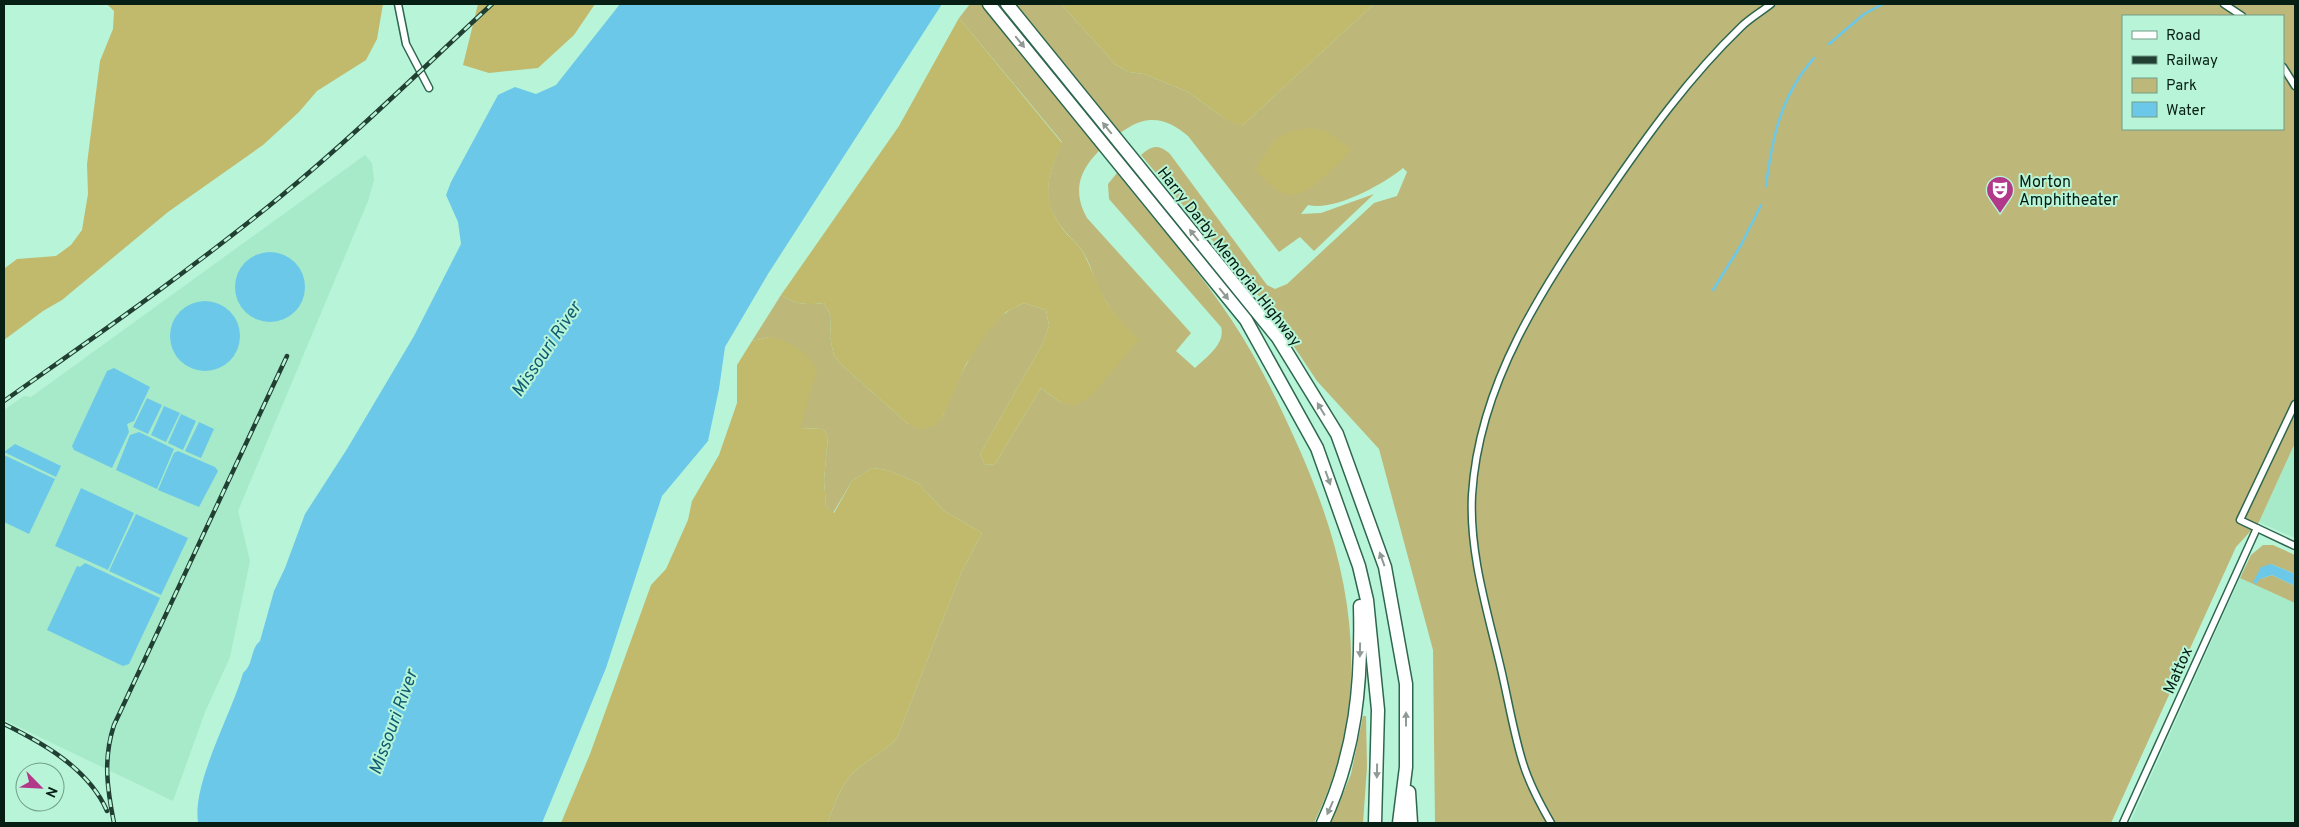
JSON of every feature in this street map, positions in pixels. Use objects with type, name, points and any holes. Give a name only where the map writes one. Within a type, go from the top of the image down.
[{"type":"highway","name":"Harry Darby Memorial Highway","points":[[989,4],[1246,320],[1317,448],[1359,566],[1367,600],[1378,710],[1374,823]]},
{"type":"highway","name":"Harry Darby Memorial Highway","points":[[1007,4],[1278,338],[1337,434],[1386,567],[1406,684],[1406,768],[1399,823]]},
{"type":"highway","points":[[1323,823],[1336,796],[1350,750],[1357,703],[1361,650],[1359,566]]},
{"type":"highway","points":[[1406,768],[1411,823]]},
{"type":"street","points":[[398,4],[406,44],[420,73],[430,88]]},
{"type":"street","points":[[1551,823],[1522,762],[1479,573],[1473,538],[1472,495],[1484,426],[1496,384],[1511,348],[1538,299],[1572,245],[1648,135],[1705,64],[1743,25],[1770,4]]},
{"type":"street","points":[[2224,4],[2240,15]]},
{"type":"street","points":[[2284,69],[2295,86]]},
{"type":"street","points":[[2295,404],[2240,520],[2295,546]]},
{"type":"street","name":"Mattox","points":[[2123,823],[2257,528]]},
{"type":"shaded area","points":[[107,4],[383,4],[377,39],[366,60],[317,91],[299,112],[263,145],[168,212],[62,300],[43,311],[4,340],[5,268],[17,259],[56,256],[71,245],[82,230],[88,194],[87,164],[100,61],[113,29],[114,11]]},
{"type":"shaded area","points":[[478,4],[595,4],[574,35],[538,68],[489,73],[463,65]]},
{"type":"shaded area","points":[[1061,4],[1374,4],[1243,125],[1233,123],[1221,116],[1188,92],[1144,74],[1129,72],[1116,65]]},
{"type":"shaded area","points":[[959,18],[1062,143],[1053,165],[1048,186],[1055,217],[1084,254],[1100,291],[1111,308],[1139,340],[1091,396],[1076,405],[1061,403],[1041,388],[995,464],[985,465],[980,454],[1043,343],[1049,326],[1046,310],[1024,303],[1006,312],[987,333],[966,364],[943,416],[934,426],[920,429],[908,424],[834,356],[830,337],[831,316],[824,303],[802,304],[781,295],[899,126]]},
{"type":"shaded area","points":[[1311,128],[1327,131],[1352,150],[1330,172],[1310,188],[1301,193],[1291,195],[1283,193],[1255,171],[1276,140],[1289,132]]},
{"type":"shaded area","points":[[365,155],[372,163],[374,180],[368,201],[238,511],[250,561],[230,657],[205,712],[173,801],[4,720],[4,410],[24,396],[31,397]]},
{"type":"shaded area","points":[[769,337],[791,344],[803,352],[817,370],[800,428],[823,429],[828,437],[824,480],[826,506],[834,513],[852,481],[872,468],[887,470],[918,483],[943,510],[982,533],[961,573],[897,738],[888,747],[857,769],[847,780],[839,794],[828,823],[561,823],[590,754],[651,585],[666,569],[688,520],[692,501],[719,455],[737,403],[737,365],[752,341]]},
{"type":"shaded area","points":[[2295,443],[2295,538],[2259,522]]},
{"type":"shaded area","points":[[2240,578],[2295,603],[2295,823],[2130,823]]},
{"type":"green space","points":[[970,4],[1061,4],[1116,65],[1129,72],[1144,74],[1188,92],[1221,116],[1243,125],[1374,4],[2295,4],[2295,443],[2259,522],[2236,547],[2111,823],[1435,823],[1433,650],[1379,449],[1317,381],[1267,306],[1141,155],[1149,149],[1156,147],[1170,154],[1267,285],[1275,289],[1287,284],[1374,203],[1397,196],[1407,172],[1403,168],[1384,182],[1344,201],[1318,206],[1308,205],[1301,214],[1321,213],[1374,194],[1314,251],[1300,237],[1279,252],[1188,136],[1170,124],[1160,121],[1139,122],[1103,147],[1094,156],[1083,174],[1079,194],[1087,218],[1191,333],[1176,351],[1195,368],[1218,345],[1222,333],[1221,327],[1109,199],[1108,184],[1117,173],[1218,300],[1256,361],[1293,435],[1330,531],[1342,579],[1350,627],[1351,676],[1346,725],[1334,774],[1314,823],[828,823],[839,794],[847,780],[857,769],[888,747],[897,738],[961,573],[982,533],[943,510],[918,483],[887,470],[872,468],[852,481],[833,513],[826,506],[824,480],[828,437],[823,429],[800,428],[769,337],[752,341],[781,295],[802,304],[824,303],[831,316],[830,337],[834,356],[908,424],[943,416],[969,359],[977,345],[996,321],[1011,309],[1024,303],[1046,310],[1049,326],[1043,343],[980,454],[985,465],[995,464],[1041,388],[1061,403],[1138,340],[1108,304],[1101,293],[1083,252],[1055,218],[1048,197],[1048,186],[1053,165],[1062,142],[959,18]]},
{"type":"green space","points":[[2263,545],[2273,545],[2295,555],[2295,574],[2271,564],[2260,579],[2272,575],[2295,586],[2295,603],[2240,578],[2251,555]]},
{"type":"green space","points":[[1363,716],[1366,716],[1367,767],[1363,823],[1331,823],[1351,774]]},
{"type":"water","name":"Missouri River","points":[[620,4],[942,4],[768,274],[725,347],[719,389],[708,441],[662,496],[606,668],[542,823],[198,822],[201,788],[207,768],[243,673],[249,665],[255,648],[260,641],[274,591],[285,568],[305,514],[347,449],[414,336],[461,244],[458,222],[446,195],[451,182],[498,95],[515,87],[536,94],[556,85]]},
{"type":"water","points":[[270,252],[283,255],[295,262],[302,274],[305,287],[302,300],[295,312],[283,319],[270,322],[257,319],[245,312],[238,300],[235,287],[238,274],[245,262],[257,255]]},
{"type":"water","points":[[205,301],[218,304],[230,311],[237,323],[240,336],[237,349],[230,361],[218,368],[205,371],[192,368],[180,361],[173,349],[170,336],[173,323],[180,311],[192,304]]},
{"type":"water","points":[[114,368],[150,387],[134,421],[127,424],[129,432],[112,468],[74,450],[72,446],[107,371]]},
{"type":"water","points":[[147,398],[162,405],[148,434],[133,427]]},
{"type":"water","points":[[164,406],[180,413],[166,442],[151,435]]},
{"type":"water","points":[[181,414],[196,421],[183,450],[168,443]]},
{"type":"water","points":[[199,422],[214,429],[201,458],[185,451]]},
{"type":"water","points":[[139,432],[174,449],[157,489],[116,470],[130,435]]},
{"type":"water","points":[[15,444],[61,466],[56,477],[4,452]]},
{"type":"water","points":[[178,451],[215,467],[218,471],[199,507],[158,490],[174,453]]},
{"type":"water","points":[[4,455],[55,479],[29,534],[4,522]]},
{"type":"water","points":[[81,488],[134,513],[108,570],[55,546]]},
{"type":"water","points":[[136,514],[188,538],[161,595],[109,571]]},
{"type":"water","points":[[85,563],[160,598],[129,664],[123,666],[47,630],[77,566],[80,567]]},
{"type":"water","points":[[2271,564],[2295,574],[2295,586],[2272,575],[2260,579],[2256,584],[2253,582],[2261,567]]},
{"type":"waterway","points":[[1829,44],[1864,14],[1883,4]]},
{"type":"waterway","points":[[1766,186],[1771,151],[1780,118],[1793,87],[1814,58]]},
{"type":"waterway","points":[[1713,290],[1741,245],[1761,205]]},
{"type":"railway","points":[[4,401],[109,327],[280,197],[361,126],[492,4]]},
{"type":"railway","points":[[114,823],[107,774],[108,750],[114,725],[287,356]]},
{"type":"railway","points":[[4,724],[49,749],[77,770],[89,782],[107,811]]},
{"type":"place","name":"Morton Amphitheater","points":[[2000,214]]}]
